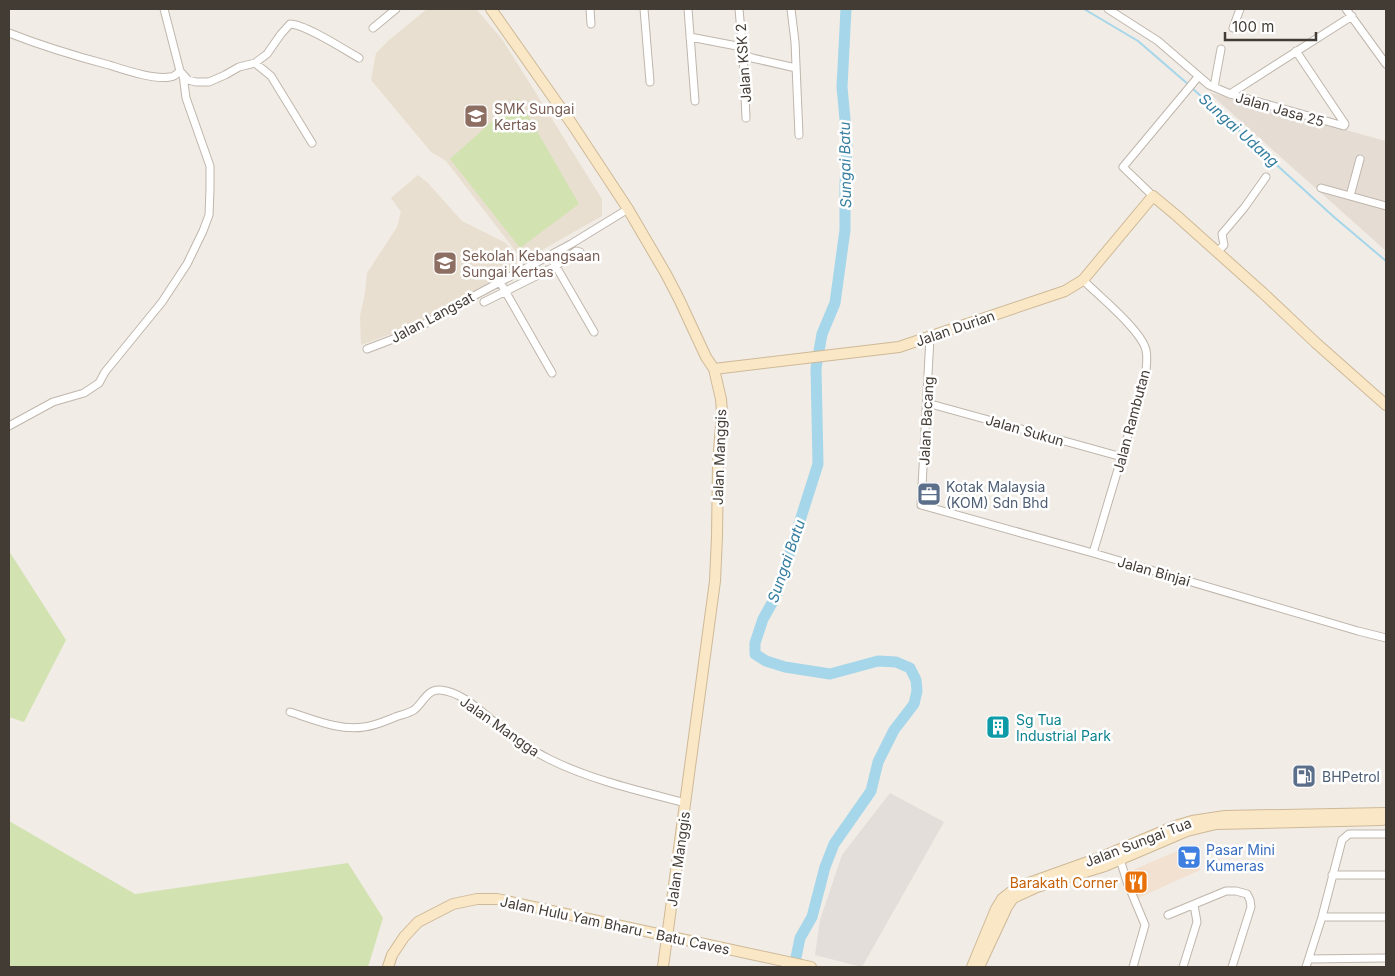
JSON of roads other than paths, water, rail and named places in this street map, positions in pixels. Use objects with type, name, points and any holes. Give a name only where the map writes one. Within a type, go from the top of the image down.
[{"type":"street","points":[[9,426],[54,402],[84,393],[99,383],[105,372],[162,302],[187,264],[209,215],[210,166],[186,98],[164,9]]},
{"type":"street","points":[[373,28],[396,9]]},
{"type":"street","name":"Jalan Manggis","points":[[491,9],[572,124],[628,209],[666,274],[706,357],[714,369],[721,399],[715,581],[664,967]]},
{"type":"street","points":[[590,9],[591,24]]},
{"type":"street","points":[[644,9],[650,82]]},
{"type":"street","points":[[688,9],[695,101]]},
{"type":"street","name":"Jalan KSK 2","points":[[739,9],[746,118]]},
{"type":"street","points":[[791,9],[795,42],[799,135]]},
{"type":"street","name":"Jalan Jasa 25","points":[[1108,9],[1158,41],[1196,80],[1230,94],[1342,127],[1344,126],[1345,124],[1296,51]]},
{"type":"street","points":[[1233,28],[1240,9]]},
{"type":"street","points":[[1346,9],[1386,64]]},
{"type":"street","points":[[1230,94],[1352,16]]},
{"type":"street","points":[[181,73],[188,80],[203,83],[225,75],[238,66],[255,63],[267,54],[290,24],[304,28],[359,58]]},
{"type":"street","points":[[9,33],[66,54],[132,72],[157,77],[170,77],[181,73]]},
{"type":"street","points":[[690,37],[743,50],[752,58],[796,68]]},
{"type":"street","points":[[1214,87],[1221,49]]},
{"type":"street","points":[[255,63],[271,76],[312,143]]},
{"type":"street","points":[[1196,80],[1123,167],[1316,343],[1386,404]]},
{"type":"street","points":[[1350,196],[1360,158]]},
{"type":"street","points":[[1217,252],[1224,245],[1222,234],[1244,208],[1266,177]]},
{"type":"street","points":[[1321,188],[1386,206]]},
{"type":"street","name":"Jalan Durian","points":[[714,369],[899,348],[1065,291],[1083,280],[1153,196]]},
{"type":"street","name":"Jalan Langsat","points":[[367,349],[409,333],[550,256],[628,209]]},
{"type":"street","points":[[484,302],[556,266],[576,251],[580,252]]},
{"type":"street","points":[[550,256],[594,332]]},
{"type":"street","name":"Jalan Rambutan","points":[[1083,280],[1136,330],[1142,339],[1147,356],[1144,382],[1093,553]]},
{"type":"street","points":[[500,282],[552,374]]},
{"type":"street","name":"Jalan Bacang","points":[[921,506],[930,337]]},
{"type":"street","name":"Jalan Sukun","points":[[927,403],[1122,457]]},
{"type":"street","name":"Jalan Binjai","points":[[921,506],[1093,553],[1386,638]]},
{"type":"street","name":"Jalan Mangga","points":[[290,712],[342,727],[363,727],[383,722],[413,710],[430,692],[439,690],[476,706],[497,724],[546,758],[578,772],[686,803]]},
{"type":"street","name":"Jalan Sungai Tua","points":[[980,967],[1006,908],[1013,898],[1115,856],[1175,826],[1225,816],[1386,813]]},
{"type":"street","name":"Jalan Sungai Tua","points":[[972,967],[996,909],[1002,900],[1011,892],[1028,883],[1187,831],[1216,824],[1386,819]]},
{"type":"street","points":[[1306,967],[1322,917],[1342,840],[1348,834],[1386,834]]},
{"type":"street","points":[[1115,856],[1145,925],[1133,967]]},
{"type":"street","points":[[1332,875],[1386,875]]},
{"type":"street","points":[[1168,915],[1226,891],[1247,894],[1251,907],[1232,967]]},
{"type":"street","name":"Jalan Hulu Yam Bharu - Batu Caves","points":[[388,967],[392,955],[404,937],[418,922],[454,904],[477,899],[497,899],[811,967]]},
{"type":"street","points":[[1183,967],[1197,922],[1194,905]]},
{"type":"street","points":[[1322,917],[1386,917]]},
{"type":"street","points":[[1361,958],[1362,967]]},
{"type":"street","points":[[1309,959],[1386,958]]},
{"type":"waterway","name":"Sungai Batu","points":[[794,967],[800,938],[812,917],[825,867],[834,844],[871,791],[878,762],[894,730],[914,704],[917,691],[916,680],[910,668],[896,662],[878,661],[830,674],[785,667],[766,661],[755,654],[755,643],[763,619],[776,596],[818,464],[816,368],[822,334],[835,303],[845,230],[847,141],[842,87],[846,9]]},
{"type":"waterway","name":"Sungai Udang","points":[[1084,9],[1138,41],[1189,85]]},
{"type":"waterway","name":"Sungai Udang","points":[[1192,88],[1334,217],[1386,261]]},
{"type":"place","name":"SMK Sungai Kertas","points":[[476,116]]},
{"type":"place","name":"Sekolah Kebangsaan Sungai Kertas","points":[[445,263]]},
{"type":"place","name":"Kotak Malaysia (KOM) Sdn Bhd","points":[[929,494]]},
{"type":"place","name":"Sg Tua Industrial Park","points":[[998,727]]},
{"type":"place","name":"BHPetrol","points":[[1304,776]]},
{"type":"place","name":"Pasar Mini Kumeras","points":[[1189,857]]},
{"type":"place","name":"Barakath Corner","points":[[1136,882]]}]
